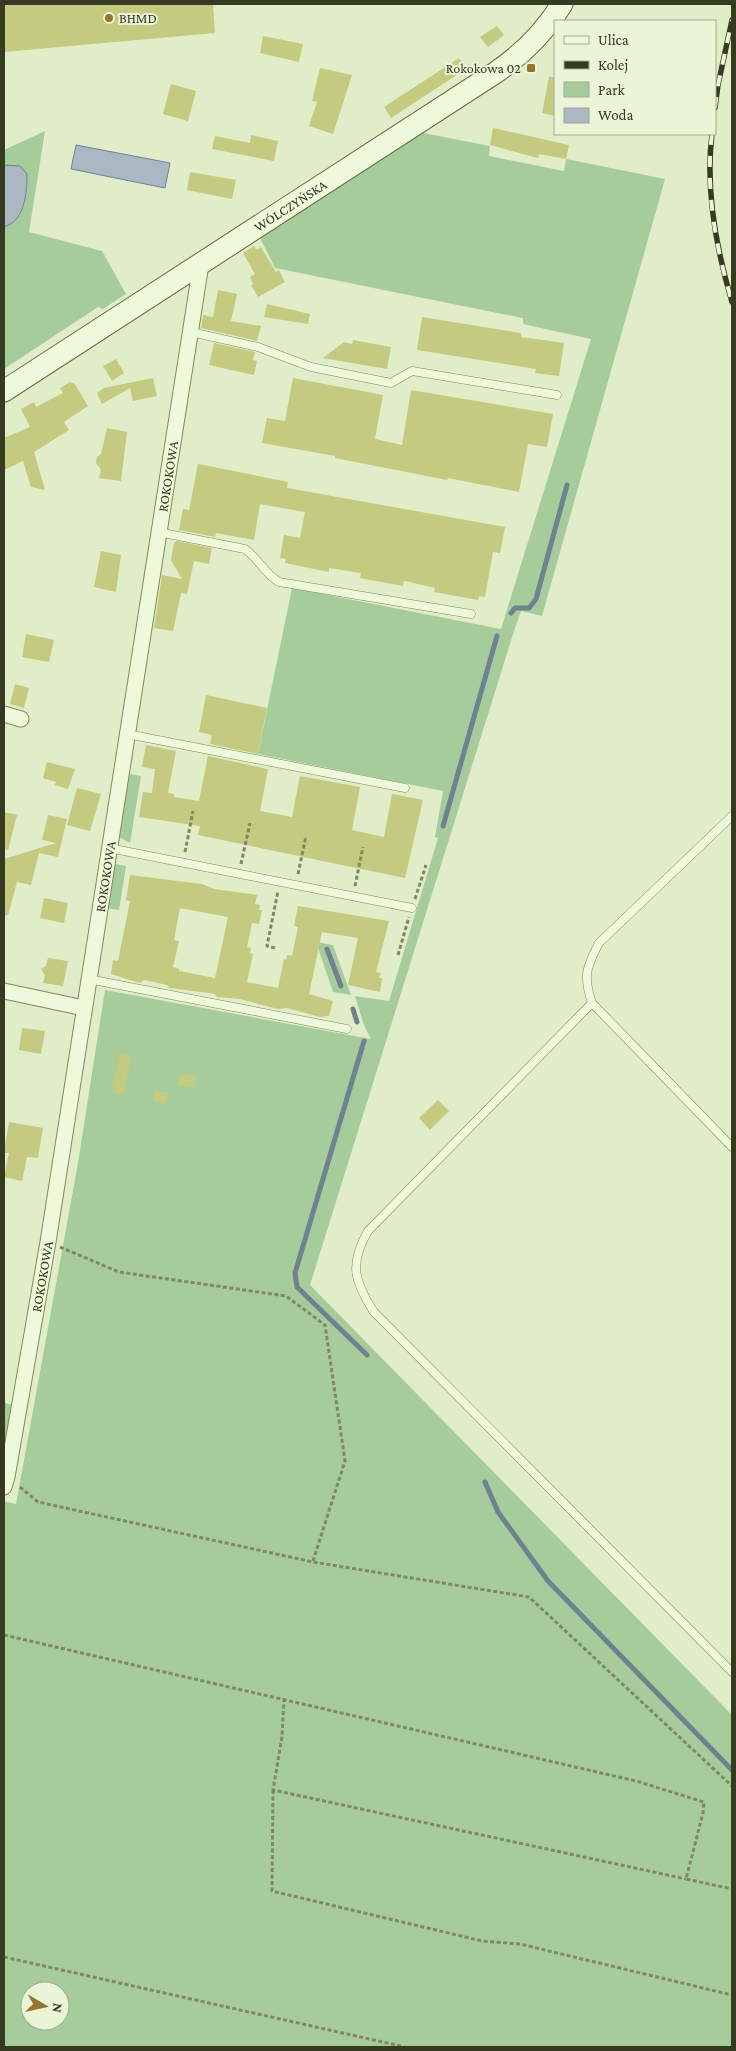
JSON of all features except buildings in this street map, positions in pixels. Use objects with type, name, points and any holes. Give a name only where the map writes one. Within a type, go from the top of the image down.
[{"type":"street","name":"WÓLCZYŃSKA","points":[[4,391],[508,64],[537,38],[562,4]]},
{"type":"street","name":"ROKOKOWA","points":[[6,1482],[48,1242],[158,532],[191,332],[200,264]]},
{"type":"street","points":[[4,714],[21,719]]},
{"type":"street","points":[[4,990],[84,1008]]},
{"type":"lane","points":[[191,332],[258,346],[311,367],[391,383],[405,376],[410,371],[414,371],[558,395]]},
{"type":"lane","points":[[158,532],[245,549],[253,554],[270,576],[279,582],[471,614]]},
{"type":"lane","points":[[127,734],[405,788]]},
{"type":"lane","points":[[732,816],[599,943],[589,962],[586,983],[592,1003],[732,1147]]},
{"type":"lane","points":[[109,848],[412,908]]},
{"type":"lane","points":[[88,979],[347,1029]]},
{"type":"lane","points":[[592,1003],[368,1231],[358,1248],[354,1269],[361,1292],[374,1312],[732,1672]]},
{"type":"path","points":[[183,863],[193,811]]},
{"type":"path","points":[[239,874],[250,823]]},
{"type":"path","points":[[295,886],[306,836]]},
{"type":"path","points":[[353,897],[363,847]]},
{"type":"path","points":[[275,948],[267,946],[280,883]]},
{"type":"path","points":[[48,1242],[119,1272],[286,1296],[325,1325],[345,1461],[313,1562]]},
{"type":"path","points":[[6,1482],[38,1502],[313,1562],[529,1597],[732,1786]]},
{"type":"path","points":[[4,1635],[284,1698],[636,1781],[704,1802],[686,1880]]},
{"type":"path","points":[[284,1698],[282,1737],[273,1790],[272,1891],[472,1939],[520,1944],[732,1996]]},
{"type":"path","points":[[273,1790],[732,1889]]},
{"type":"path","points":[[4,1957],[405,2047]]},
{"type":"green space","points":[[45,131],[29,232],[102,251],[126,294],[103,309],[98,307],[4,369],[4,150]]},
{"type":"green space","points":[[423,133],[490,146],[489,156],[564,171],[566,159],[665,179],[542,616],[521,611],[514,631],[310,1285],[732,1715],[732,2047],[4,2047],[4,1501],[16,1504],[78,1163],[105,990],[371,1039],[364,1025],[355,996],[389,1001],[438,838],[435,837],[443,791],[258,754],[292,588],[501,629],[591,339],[523,324],[523,318],[275,268],[260,238]]},
{"type":"green space","points":[[126,773],[141,776],[130,843],[117,836]]},
{"type":"green space","points":[[115,864],[126,866],[119,910],[106,908]]},
{"type":"green space","points":[[316,942],[333,945],[351,995],[333,992]]},
{"type":"green space","points":[[4,1403],[14,1405],[4,1464]]},
{"type":"water","points":[[76,145],[170,163],[165,188],[71,169]]},
{"type":"water","points":[[4,165],[20,166],[27,174],[25,198],[21,213],[11,224],[4,227]]},
{"type":"waterway","points":[[511,613],[515,608],[529,608],[536,599],[567,485]]},
{"type":"waterway","points":[[443,826],[497,636]]},
{"type":"waterway","points":[[327,949],[341,986]]},
{"type":"waterway","points":[[353,1009],[357,1022]]},
{"type":"waterway","points":[[364,1041],[295,1273],[297,1287],[367,1355]]},
{"type":"waterway","points":[[485,1482],[498,1512],[548,1581],[732,1770]]},
{"type":"railway","points":[[716,100],[732,20]]},
{"type":"railway","points":[[712,135],[710,176],[713,219],[721,261],[732,302]]},
{"type":"place","name":"BHMD","points":[[109,18]]},
{"type":"place","name":"Rokokowa 02","points":[[531,68]]}]
